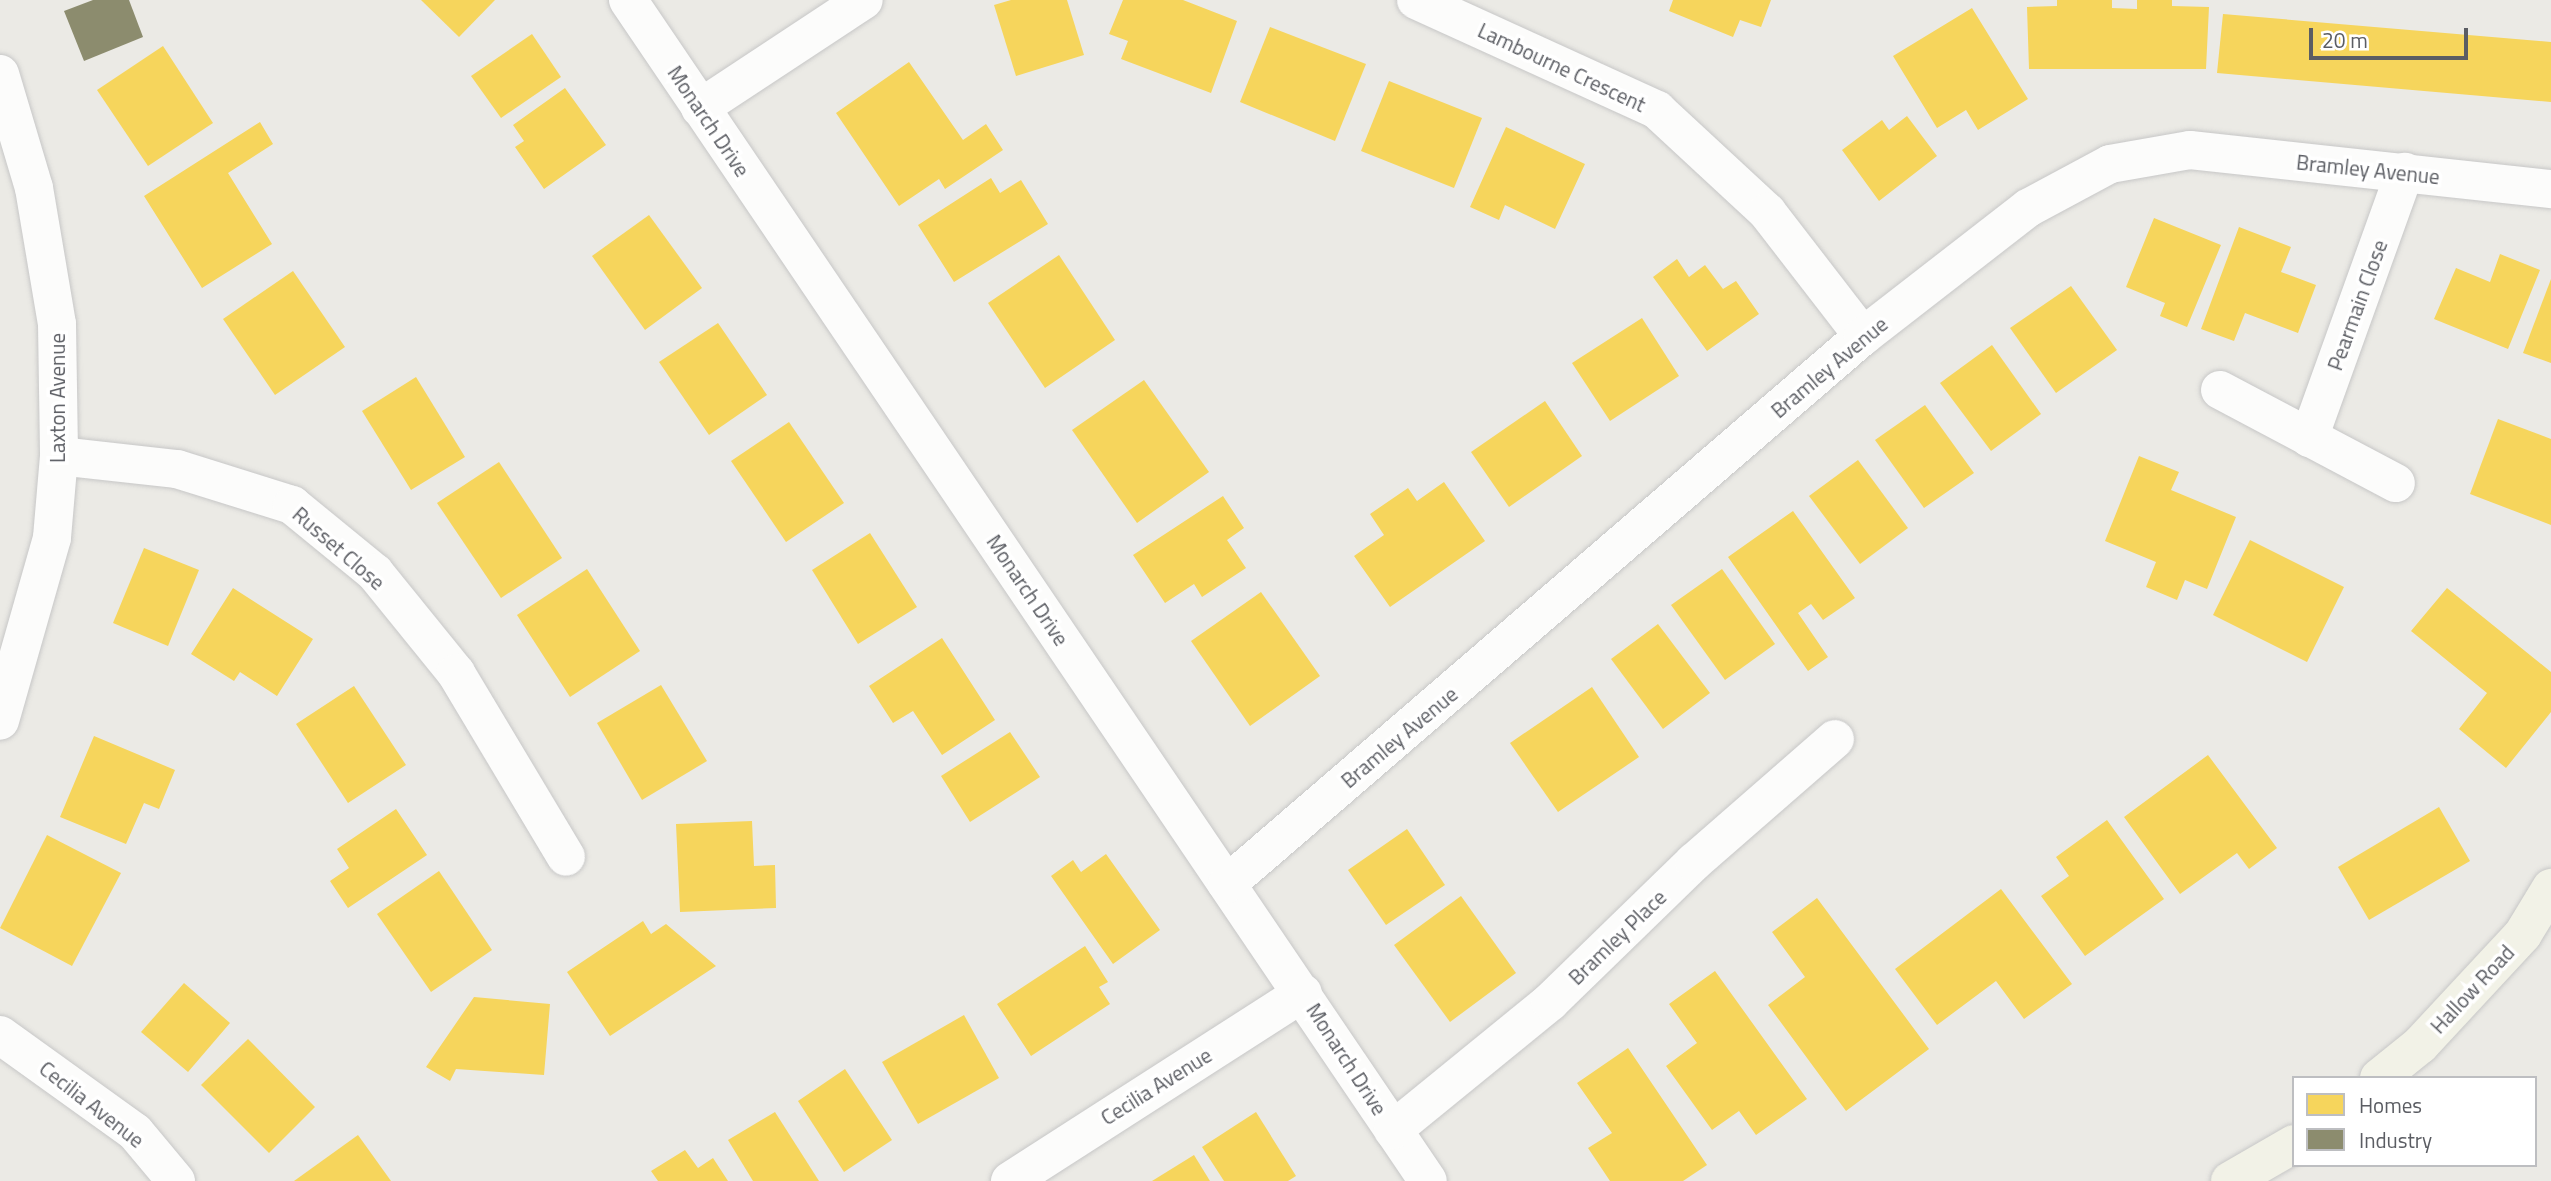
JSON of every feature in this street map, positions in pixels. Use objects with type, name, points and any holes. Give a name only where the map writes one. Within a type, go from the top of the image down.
[{"type":"main road","name":"Hallow Road","points":[[2381,1076],[2420,1045],[2523,934],[2551,888]]},
{"type":"main road","points":[[2230,1181],[2292,1145]]},
{"type":"street","name":"Monarch Drive","points":[[628,0],[1428,1181]]},
{"type":"street","points":[[700,108],[864,0]]},
{"type":"street","name":"Lambourne Crescent","points":[[1416,0],[1657,110],[1767,212],[1863,337]]},
{"type":"street","name":"Laxton Avenue","points":[[0,75],[34,188],[57,324],[59,456],[52,538],[0,719]]},
{"type":"street","name":"Bramley Avenue","points":[[1227,884],[1863,337],[2028,208],[2110,164],[2190,150],[2551,189]]},
{"type":"street","name":"Pearmain Close","points":[[2309,438],[2405,172]]},
{"type":"street","points":[[2220,390],[2396,483]]},
{"type":"street","name":"Russet Close","points":[[59,456],[177,469],[292,505],[375,573],[456,673],[566,857]]},
{"type":"street","name":"Bramley Place","points":[[1393,1130],[1550,1002],[1694,862],[1835,739]]},
{"type":"street","name":"Cecilia Avenue","points":[[1010,1181],[1303,993]]},
{"type":"street","name":"Cecilia Avenue","points":[[0,1035],[135,1132],[176,1181]]},
{"type":"building: Homes","points":[[421,0],[495,0],[459,37]]},
{"type":"building: Homes","points":[[1011,0],[1067,0],[1084,55],[1016,76],[994,5]]},
{"type":"building: Homes","points":[[1123,0],[1183,0],[1237,21],[1211,93],[1121,59],[1128,41],[1109,34]]},
{"type":"building: Homes","points":[[1673,0],[1771,0],[1761,27],[1740,20],[1733,37],[1669,11]]},
{"type":"building: Homes","points":[[2057,0],[2112,0],[2112,8],[2137,9],[2137,0],[2172,0],[2172,6],[2209,7],[2206,69],[2029,69],[2027,7],[2057,6]]},
{"type":"building: Homes","points":[[1972,8],[2028,99],[1978,130],[1966,110],[1937,128],[1893,56]]},
{"type":"building: Homes","points":[[2223,14],[2551,42],[2551,102],[2217,73]]},
{"type":"building: Homes","points":[[1270,27],[1366,64],[1335,141],[1240,102]]},
{"type":"building: Homes","points":[[532,34],[561,77],[501,118],[471,76]]},
{"type":"building: Homes","points":[[163,46],[213,123],[148,166],[97,90]]},
{"type":"building: Homes","points":[[909,62],[963,140],[986,124],[1003,150],[945,189],[939,179],[899,206],[836,113]]},
{"type":"building: Homes","points":[[1389,81],[1482,118],[1454,188],[1361,151]]},
{"type":"building: Homes","points":[[565,88],[606,145],[544,189],[515,147],[524,141],[513,125]]},
{"type":"building: Homes","points":[[1907,116],[1937,156],[1879,201],[1842,150],[1882,120],[1889,130]]},
{"type":"building: Homes","points":[[260,122],[273,144],[228,173],[272,244],[202,288],[144,196]]},
{"type":"building: Homes","points":[[1506,127],[1585,164],[1555,229],[1505,205],[1499,220],[1470,207]]},
{"type":"building: Homes","points":[[991,178],[1000,193],[1021,180],[1048,224],[954,282],[918,225]]},
{"type":"building: Homes","points":[[649,215],[702,288],[645,330],[592,256]]},
{"type":"building: Homes","points":[[2154,218],[2221,245],[2187,327],[2160,316],[2165,303],[2126,287]]},
{"type":"building: Homes","points":[[2239,227],[2291,247],[2281,272],[2316,285],[2298,333],[2245,313],[2234,341],[2201,329]]},
{"type":"building: Homes","points":[[2500,254],[2540,270],[2508,349],[2434,319],[2456,268],[2490,282]]},
{"type":"building: Homes","points":[[1059,255],[1115,340],[1045,388],[988,303]]},
{"type":"building: Homes","points":[[1677,259],[1689,277],[1705,265],[1723,289],[1736,281],[1759,314],[1707,351],[1653,277]]},
{"type":"building: Homes","points":[[293,271],[345,347],[275,395],[223,319]]},
{"type":"building: Homes","points":[[2551,279],[2551,363],[2523,353]]},
{"type":"building: Homes","points":[[2071,286],[2117,350],[2056,393],[2010,328]]},
{"type":"building: Homes","points":[[1642,318],[1679,376],[1610,421],[1572,363]]},
{"type":"building: Homes","points":[[718,323],[767,395],[709,435],[659,362]]},
{"type":"building: Homes","points":[[1992,345],[2041,414],[1991,451],[1940,383]]},
{"type":"building: Homes","points":[[416,377],[465,457],[411,490],[362,411]]},
{"type":"building: Homes","points":[[1144,380],[1209,472],[1137,523],[1072,430]]},
{"type":"building: Homes","points":[[1545,401],[1582,456],[1509,507],[1471,452]]},
{"type":"building: Homes","points":[[1925,405],[1974,473],[1924,508],[1875,440]]},
{"type":"building: Homes","points":[[2498,419],[2551,439],[2551,525],[2470,494]]},
{"type":"building: Homes","points":[[789,422],[844,503],[786,542],[731,461]]},
{"type":"building: Homes","points":[[2139,456],[2179,472],[2171,490],[2236,517],[2207,589],[2185,580],[2177,600],[2146,587],[2156,562],[2105,541]]},
{"type":"building: Homes","points":[[1858,460],[1908,528],[1860,564],[1809,496]]},
{"type":"building: Homes","points":[[499,462],[562,558],[501,598],[437,503]]},
{"type":"building: Homes","points":[[1444,482],[1485,541],[1390,607],[1354,556],[1384,535],[1370,514],[1408,488],[1417,501]]},
{"type":"building: Homes","points":[[1223,496],[1244,528],[1227,540],[1246,568],[1202,597],[1194,584],[1165,603],[1133,555]]},
{"type":"building: Homes","points":[[1793,511],[1855,598],[1823,620],[1811,604],[1798,613],[1828,657],[1808,671],[1728,557]]},
{"type":"building: Homes","points":[[870,533],[917,607],[858,644],[812,570]]},
{"type":"building: Homes","points":[[2250,540],[2344,587],[2307,662],[2213,615]]},
{"type":"building: Homes","points":[[144,548],[199,570],[168,646],[113,623]]},
{"type":"building: Homes","points":[[587,569],[640,651],[570,697],[517,615]]},
{"type":"building: Homes","points":[[1722,569],[1775,644],[1725,680],[1671,605]]},
{"type":"building: Homes","points":[[233,588],[313,639],[277,696],[240,672],[234,681],[191,654]]},
{"type":"building: Homes","points":[[2447,588],[2551,672],[2551,712],[2506,768],[2459,729],[2487,693],[2411,631]]},
{"type":"building: Homes","points":[[1261,592],[1320,676],[1250,726],[1191,641]]},
{"type":"building: Homes","points":[[1658,624],[1710,693],[1663,729],[1611,659]]},
{"type":"building: Homes","points":[[942,638],[995,720],[942,755],[913,711],[893,723],[869,686]]},
{"type":"building: Homes","points":[[661,685],[707,761],[642,800],[597,723]]},
{"type":"building: Homes","points":[[354,686],[406,765],[348,803],[296,724]]},
{"type":"building: Homes","points":[[1592,687],[1639,757],[1558,812],[1510,743]]},
{"type":"building: Homes","points":[[1010,732],[1040,777],[970,822],[941,776]]},
{"type":"building: Homes","points":[[94,736],[175,770],[159,809],[144,803],[126,844],[60,817]]},
{"type":"building: Homes","points":[[2208,755],[2277,848],[2249,869],[2237,853],[2180,894],[2124,817]]},
{"type":"building: Homes","points":[[2439,807],[2470,861],[2369,920],[2338,867]]},
{"type":"building: Homes","points":[[396,809],[427,855],[348,908],[330,881],[349,868],[337,849]]},
{"type":"building: Homes","points":[[2107,820],[2164,899],[2085,956],[2041,896],[2069,876],[2056,857]]},
{"type":"building: Homes","points":[[752,821],[754,866],[775,865],[776,908],[680,912],[676,824]]},
{"type":"building: Homes","points":[[1407,829],[1445,885],[1386,925],[1348,870]]},
{"type":"building: Homes","points":[[47,835],[121,873],[72,966],[0,928]]},
{"type":"building: Homes","points":[[1106,854],[1160,930],[1113,964],[1051,876],[1073,860],[1081,872]]},
{"type":"building: Homes","points":[[439,871],[492,950],[431,992],[377,914]]},
{"type":"building: Homes","points":[[2001,889],[2072,984],[2024,1019],[1996,981],[1937,1025],[1895,969]]},
{"type":"building: Homes","points":[[1461,896],[1516,973],[1450,1022],[1394,945]]},
{"type":"building: Homes","points":[[1817,898],[1929,1049],[1846,1111],[1768,1005],[1805,977],[1772,932]]},
{"type":"building: Homes","points":[[643,921],[651,934],[666,924],[716,966],[610,1036],[567,972]]},
{"type":"building: Homes","points":[[1085,946],[1108,982],[1099,987],[1110,1004],[1031,1056],[997,1004]]},
{"type":"building: Homes","points":[[1715,971],[1807,1099],[1756,1135],[1739,1111],[1712,1130],[1666,1066],[1697,1043],[1669,1004]]},
{"type":"building: Homes","points":[[184,983],[230,1023],[188,1072],[141,1032]]},
{"type":"building: Homes","points":[[474,997],[550,1004],[544,1075],[456,1069],[450,1081],[426,1067]]},
{"type":"building: Homes","points":[[964,1015],[999,1078],[918,1124],[882,1062]]},
{"type":"building: Homes","points":[[248,1039],[315,1107],[269,1153],[201,1085]]},
{"type":"building: Homes","points":[[1628,1048],[1707,1165],[1683,1181],[1610,1181],[1588,1148],[1612,1133],[1577,1083]]},
{"type":"building: Homes","points":[[845,1069],[892,1140],[844,1172],[798,1101]]},
{"type":"building: Homes","points":[[775,1112],[819,1181],[753,1181],[728,1140]]},
{"type":"building: Homes","points":[[1256,1112],[1296,1176],[1288,1181],[1224,1181],[1202,1147]]},
{"type":"building: Homes","points":[[358,1135],[391,1181],[294,1181]]},
{"type":"building: Homes","points":[[685,1150],[698,1168],[713,1158],[728,1181],[658,1181],[651,1171]]},
{"type":"building: Homes","points":[[1194,1155],[1210,1181],[1152,1181]]},
{"type":"building: Industry","points":[[93,0],[129,0],[143,37],[84,61],[64,11]]}]
